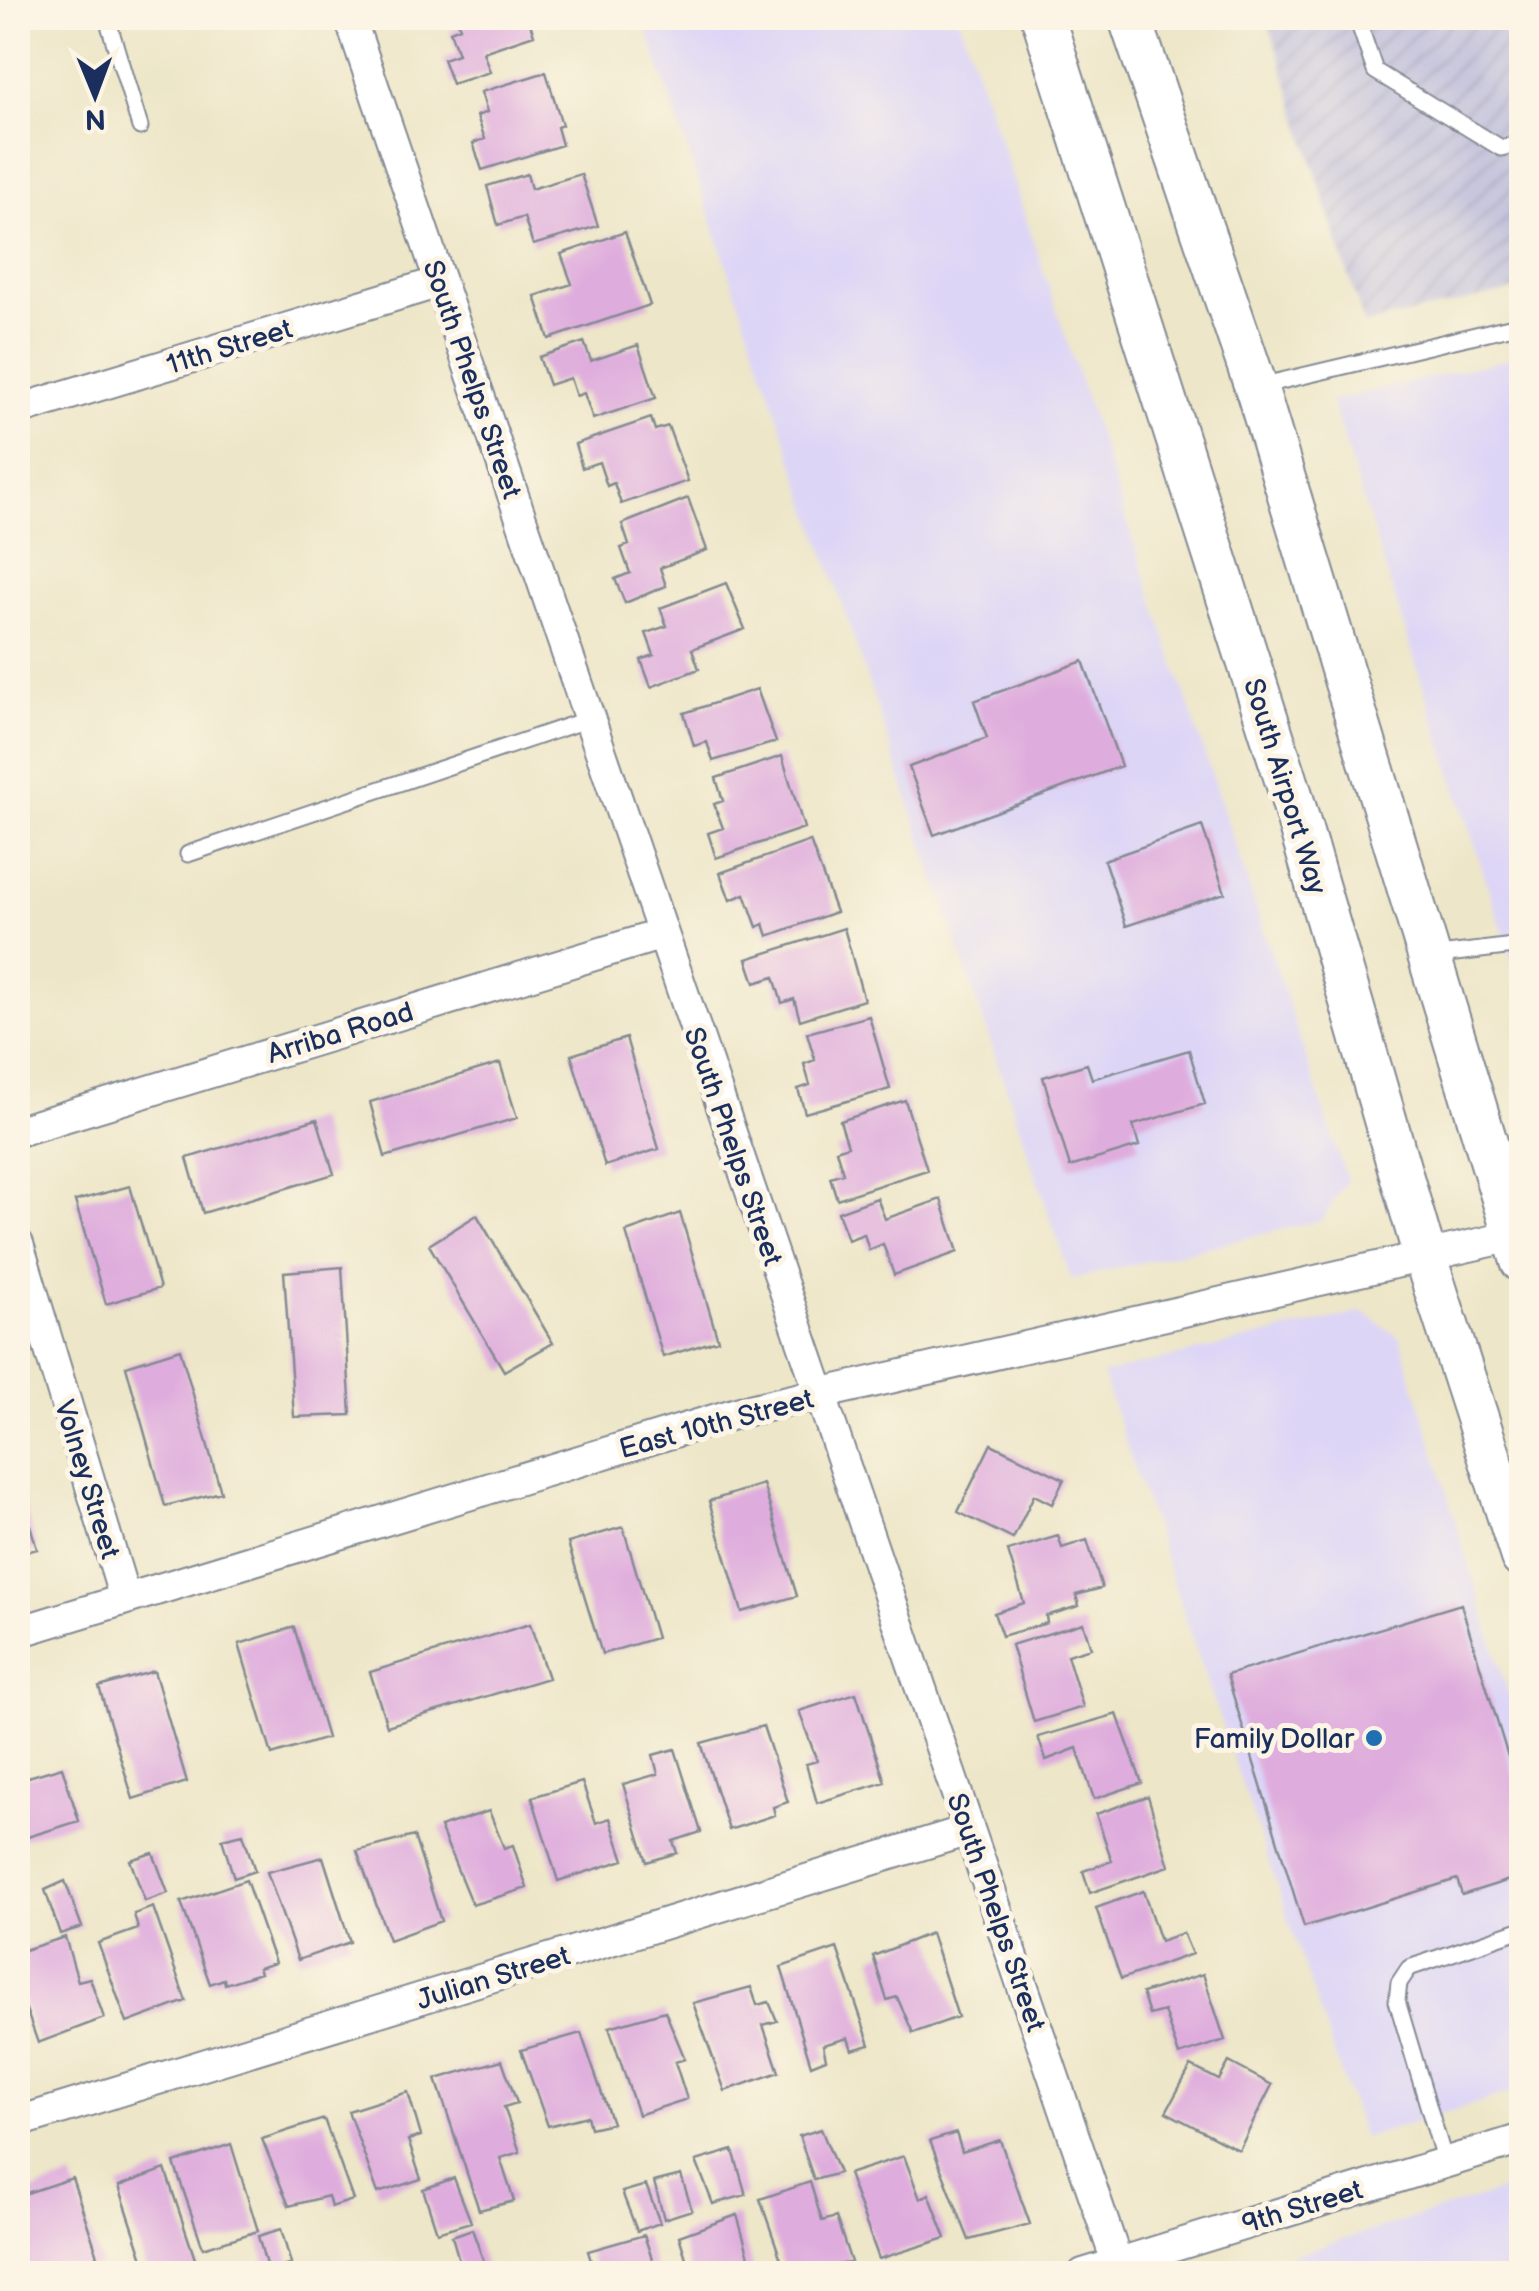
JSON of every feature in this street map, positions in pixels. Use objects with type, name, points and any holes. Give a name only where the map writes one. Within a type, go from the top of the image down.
[{"type":"main road","name":"South Airport Way","points":[[1043,18],[1291,795],[1426,1257],[1522,1557]]},
{"type":"main road","points":[[1130,18],[1256,388],[1519,1244]]},
{"type":"street","name":"South Phelps Street","points":[[350,18],[1119,2268]]},
{"type":"street","name":"11th Street","points":[[18,410],[440,282]]},
{"type":"street","name":"Arriba Road","points":[[18,1130],[663,934]]},
{"type":"street","name":"Volney Street","points":[[18,1244],[124,1599]]},
{"type":"street","name":"East 10th Street","points":[[18,1632],[740,1412],[1426,1257],[1519,1244]]},
{"type":"street","name":"Julian Street","points":[[18,2122],[969,1830]]},
{"type":"street","name":"9th Street","points":[[1083,2274],[1119,2268],[1522,2139]]},
{"type":"lane","points":[[107,18],[140,127]]},
{"type":"lane","points":[[1357,18],[1375,71],[1501,148],[1522,142]]},
{"type":"lane","points":[[1256,388],[1522,324]]},
{"type":"lane","points":[[188,854],[590,720]]},
{"type":"lane","points":[[1428,956],[1522,945]]},
{"type":"lane","points":[[1445,2162],[1396,2001],[1399,1983],[1408,1968],[1522,1929]]},
{"type":"shaded area","points":[[643,18],[959,18],[1347,1180],[1322,1220],[1071,1279]]},
{"type":"shaded area","points":[[1267,18],[1521,18],[1521,289],[1364,324]]},
{"type":"shaded area","points":[[1521,356],[1521,988],[1331,401]]},
{"type":"shaded area","points":[[1363,1312],[1400,1338],[1521,1736],[1521,2090],[1363,2138],[1102,1374]]},
{"type":"shaded area","points":[[1521,2185],[1521,2273],[1234,2273]]},
{"type":"building","points":[[456,18],[528,18],[534,35],[483,52],[490,72],[452,84],[443,59],[458,54],[450,31],[460,27]]},
{"type":"building","points":[[546,72],[562,125],[557,127],[562,145],[482,170],[473,143],[485,139],[477,116],[487,112],[481,92]]},
{"type":"building","points":[[527,174],[531,189],[581,174],[598,226],[533,245],[524,217],[498,225],[487,186]]},
{"type":"building","points":[[625,232],[650,305],[549,339],[535,296],[572,284],[561,254]]},
{"type":"building","points":[[584,342],[591,361],[638,345],[656,398],[593,419],[584,393],[576,396],[570,378],[549,385],[539,357]]},
{"type":"building","points":[[651,418],[655,430],[668,426],[688,481],[621,504],[614,483],[607,486],[599,462],[582,468],[575,444]]},
{"type":"building","points":[[688,498],[707,550],[660,568],[666,586],[625,603],[615,579],[630,573],[621,548],[629,545],[622,524]]},
{"type":"building","points":[[726,583],[745,629],[692,649],[699,669],[651,687],[641,660],[654,655],[646,633],[667,626],[660,608]]},
{"type":"building","points":[[1083,661],[1121,766],[934,835],[909,767],[987,738],[974,701]]},
{"type":"building","points":[[757,689],[776,742],[713,761],[707,742],[694,746],[684,713]]},
{"type":"building","points":[[782,756],[804,828],[716,858],[708,833],[723,828],[714,804],[723,801],[716,778]]},
{"type":"building","points":[[1202,826],[1225,893],[1126,926],[1104,860]]},
{"type":"building","points":[[810,841],[836,912],[768,936],[764,924],[757,927],[745,894],[730,900],[720,873]]},
{"type":"building","points":[[844,928],[864,1000],[800,1020],[794,999],[782,1003],[774,977],[755,983],[747,959]]},
{"type":"building","points":[[869,1016],[890,1089],[805,1113],[798,1089],[810,1085],[804,1064],[815,1060],[807,1033]]},
{"type":"building","points":[[626,1038],[659,1149],[605,1166],[571,1055]]},
{"type":"building","points":[[1189,1050],[1205,1104],[1133,1125],[1139,1146],[1070,1167],[1043,1077],[1087,1064],[1092,1079]]},
{"type":"building","points":[[500,1063],[517,1118],[385,1157],[370,1102]]},
{"type":"building","points":[[905,1100],[927,1170],[837,1199],[830,1177],[843,1173],[836,1150],[848,1146],[840,1121]]},
{"type":"building","points":[[317,1119],[334,1174],[203,1213],[187,1158]]},
{"type":"building","points":[[130,1186],[160,1288],[106,1304],[75,1201]]},
{"type":"building","points":[[877,1198],[885,1219],[941,1199],[958,1252],[894,1275],[883,1244],[869,1250],[864,1234],[848,1240],[838,1212]]},
{"type":"building","points":[[680,1213],[718,1340],[663,1357],[626,1232]]},
{"type":"building","points":[[477,1215],[553,1343],[504,1371],[429,1245]]},
{"type":"building","points":[[342,1267],[351,1415],[294,1417],[284,1272]]},
{"type":"building","points":[[180,1349],[221,1492],[165,1506],[126,1366]]},
{"type":"building","points":[[991,1444],[1064,1479],[1052,1504],[1034,1495],[1013,1539],[958,1512]]},
{"type":"building","points":[[18,1484],[37,1549],[18,1554]]},
{"type":"building","points":[[763,1484],[797,1596],[742,1612],[709,1501]]},
{"type":"building","points":[[623,1527],[656,1638],[602,1654],[568,1543]]},
{"type":"building","points":[[1058,1536],[1062,1548],[1087,1540],[1102,1588],[1076,1595],[1079,1606],[1046,1616],[1047,1623],[1002,1636],[994,1613],[1024,1603],[1008,1551]]},
{"type":"building","name":"Family Dollar","points":[[1461,1604],[1522,1802],[1522,1876],[1462,1895],[1457,1879],[1304,1927],[1227,1675]]},
{"type":"building","points":[[1083,1623],[1091,1648],[1067,1655],[1083,1707],[1034,1722],[1011,1645]]},
{"type":"building","points":[[530,1624],[548,1678],[387,1726],[370,1672]]},
{"type":"building","points":[[294,1627],[327,1738],[272,1755],[239,1644]]},
{"type":"building","points":[[154,1671],[187,1782],[133,1799],[99,1687]]},
{"type":"building","points":[[856,1693],[885,1782],[817,1803],[806,1764],[817,1761],[799,1711]]},
{"type":"building","points":[[1117,1714],[1142,1783],[1094,1799],[1077,1748],[1046,1760],[1038,1737]]},
{"type":"building","points":[[763,1726],[788,1802],[773,1807],[775,1815],[729,1830],[701,1743]]},
{"type":"building","points":[[675,1749],[701,1832],[673,1841],[677,1853],[647,1862],[623,1784],[658,1774],[653,1755]]},
{"type":"building","points":[[62,1767],[79,1821],[18,1840],[18,1780]]},
{"type":"building","points":[[582,1782],[596,1823],[610,1818],[624,1860],[558,1881],[532,1797]]},
{"type":"building","points":[[1148,1796],[1169,1866],[1090,1893],[1083,1871],[1112,1861],[1096,1814]]},
{"type":"building","points":[[489,1811],[504,1848],[513,1845],[527,1888],[472,1905],[440,1827]]},
{"type":"building","points":[[243,1834],[255,1871],[234,1878],[222,1839]]},
{"type":"building","points":[[414,1836],[441,1921],[389,1940],[357,1851]]},
{"type":"building","points":[[153,1853],[168,1893],[145,1901],[130,1860]]},
{"type":"building","points":[[323,1857],[350,1942],[298,1960],[267,1872]]},
{"type":"building","points":[[246,1880],[275,1963],[258,1968],[260,1973],[225,1984],[224,1979],[210,1984],[181,1902]]},
{"type":"building","points":[[65,1881],[82,1927],[60,1934],[45,1890]]},
{"type":"building","points":[[1143,1891],[1160,1941],[1183,1933],[1192,1954],[1121,1979],[1096,1908]]},
{"type":"building","points":[[153,1907],[186,2001],[127,2023],[98,1943],[138,1929],[134,1914]]},
{"type":"building","points":[[931,1933],[958,2017],[913,2033],[897,1997],[887,2000],[873,1956]]},
{"type":"building","points":[[65,1937],[78,1981],[90,1978],[104,2018],[38,2043],[18,1987],[18,1952]]},
{"type":"building","points":[[837,1948],[870,2045],[852,2050],[848,2038],[823,2045],[826,2059],[811,2065],[781,1967]]},
{"type":"building","points":[[1203,1974],[1225,2040],[1179,2055],[1164,2011],[1149,2015],[1142,1993]]},
{"type":"building","points":[[751,1987],[757,2005],[769,2002],[777,2021],[763,2025],[779,2072],[725,2091],[693,2003]]},
{"type":"building","points":[[665,2011],[685,2059],[675,2062],[687,2099],[638,2115],[609,2027]]},
{"type":"building","points":[[581,2033],[612,2123],[590,2128],[587,2116],[548,2126],[521,2050]]},
{"type":"building","points":[[502,2060],[517,2103],[504,2107],[520,2152],[500,2158],[514,2201],[479,2210],[436,2079]]},
{"type":"building","points":[[1229,2062],[1272,2085],[1239,2150],[1166,2112],[1191,2066],[1219,2080]]},
{"type":"building","points":[[408,2092],[421,2136],[408,2140],[421,2179],[378,2193],[348,2111]]},
{"type":"building","points":[[324,2119],[353,2200],[331,2207],[328,2196],[289,2206],[262,2139]]},
{"type":"building","points":[[821,2129],[839,2173],[814,2180],[799,2136]]},
{"type":"building","points":[[956,2133],[962,2152],[1000,2140],[1030,2224],[969,2240],[930,2141]]},
{"type":"building","points":[[231,2144],[258,2231],[203,2248],[174,2163]]},
{"type":"building","points":[[733,2150],[746,2195],[713,2204],[696,2161]]},
{"type":"building","points":[[904,2156],[920,2199],[929,2194],[946,2238],[879,2259],[848,2174]]},
{"type":"building","points":[[165,2169],[200,2274],[148,2274],[119,2186]]},
{"type":"building","points":[[681,2175],[692,2210],[664,2219],[654,2182]]},
{"type":"building","points":[[72,2178],[101,2265],[72,2274],[18,2274],[18,2196]]},
{"type":"building","points":[[454,2178],[471,2222],[437,2232],[423,2189]]},
{"type":"building","points":[[810,2182],[822,2221],[836,2217],[851,2262],[837,2265],[839,2270],[827,2274],[786,2274],[760,2199]]},
{"type":"building","points":[[646,2185],[660,2223],[637,2231],[622,2192]]},
{"type":"building","points":[[737,2215],[754,2274],[691,2274],[679,2236]]},
{"type":"building","points":[[281,2229],[291,2264],[268,2272],[258,2236]]},
{"type":"building","points":[[472,2229],[487,2271],[463,2274],[452,2236]]},
{"type":"building","points":[[644,2235],[657,2274],[595,2274],[588,2251]]},
{"type":"place","name":"Family Dollar","points":[[1374,1738]]}]
